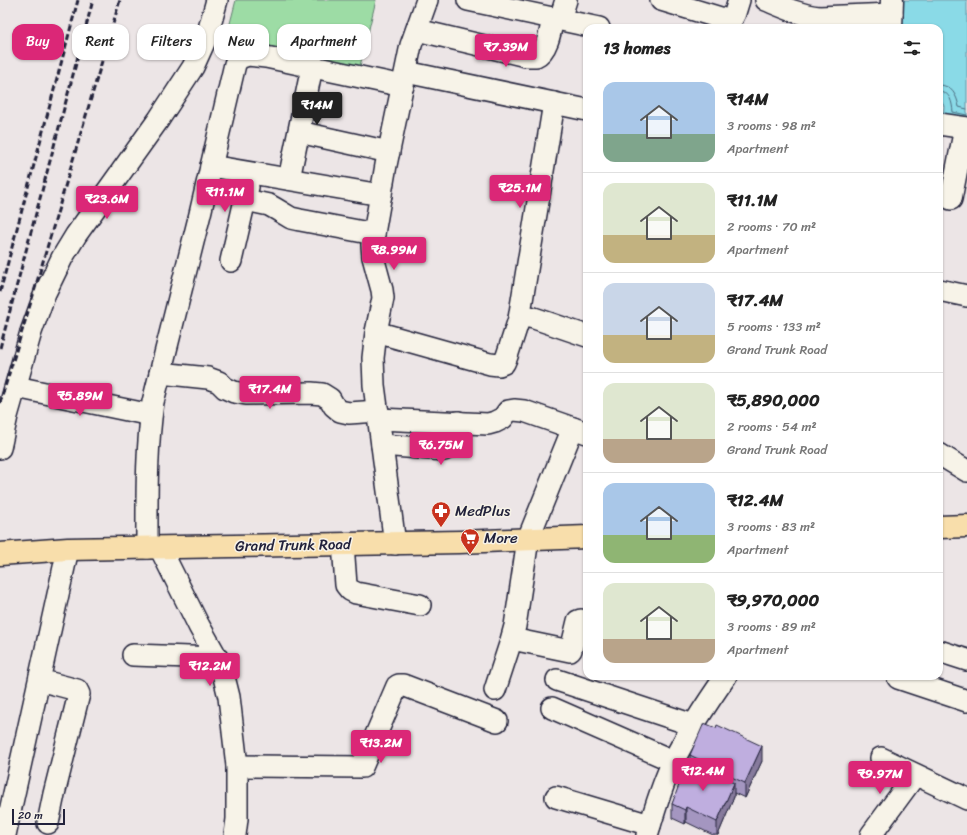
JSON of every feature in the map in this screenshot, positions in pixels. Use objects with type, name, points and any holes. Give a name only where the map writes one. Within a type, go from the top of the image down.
[{"type":"main road","points":[[943,527],[967,526]]},
{"type":"main road","name":"Grand Trunk Road","points":[[0,554],[68,550],[395,544],[583,537]]},
{"type":"street","points":[[0,448],[7,416],[31,332],[45,293],[62,258],[76,235],[159,120],[193,67],[207,36],[217,0]]},
{"type":"street","points":[[395,544],[374,385],[373,358],[376,332],[383,298],[372,257],[372,245],[411,45],[427,0]]},
{"type":"street","points":[[468,0],[560,12],[589,24]]},
{"type":"street","points":[[661,0],[724,19],[732,19],[736,13],[739,0]]},
{"type":"street","points":[[766,0],[809,16],[819,17],[892,14]]},
{"type":"street","points":[[417,30],[526,56],[536,56],[548,42],[560,12]]},
{"type":"street","points":[[235,835],[237,819],[237,766],[229,697],[217,658],[154,548],[147,469],[153,402],[200,214],[235,64],[239,58],[248,55],[266,57],[312,66],[404,79],[554,103],[583,109]]},
{"type":"street","points":[[289,179],[312,66]]},
{"type":"street","points":[[376,332],[490,364],[499,365],[504,363],[519,319],[554,103]]},
{"type":"street","points":[[943,125],[966,128],[962,165],[952,199]]},
{"type":"street","points":[[299,132],[389,152]]},
{"type":"street","points":[[211,166],[381,194]]},
{"type":"street","points":[[231,261],[251,173]]},
{"type":"street","points":[[245,200],[269,205],[291,218],[374,234]]},
{"type":"street","points":[[943,291],[967,296]]},
{"type":"street","points":[[519,319],[525,316],[534,318],[583,335]]},
{"type":"street","points":[[160,373],[208,378],[219,382],[225,388],[234,392],[246,394],[322,394],[330,399],[334,406],[340,411],[349,413],[488,424],[503,418],[508,412],[514,410],[524,411],[580,430],[528,540],[515,626],[495,690]]},
{"type":"street","points":[[16,387],[151,415]]},
{"type":"street","points":[[382,445],[444,450],[450,448],[455,442],[458,422]]},
{"type":"street","points":[[943,456],[967,471]]},
{"type":"street","points":[[343,544],[346,584],[350,590],[356,593],[420,605]]},
{"type":"street","points":[[5,835],[68,550]]},
{"type":"street","points":[[512,639],[570,651],[578,621],[583,621]]},
{"type":"street","points":[[943,652],[967,660]]},
{"type":"street","points":[[133,655],[217,658]]},
{"type":"street","points":[[40,676],[43,681],[77,690],[79,694],[48,824]]},
{"type":"street","points":[[557,680],[693,726]]},
{"type":"street","points":[[556,797],[649,830],[661,790],[673,760],[723,680]]},
{"type":"street","points":[[904,680],[967,701]]},
{"type":"street","points":[[237,766],[362,767],[397,686],[399,685],[497,721]]},
{"type":"street","points":[[552,708],[673,760]]},
{"type":"street","points":[[881,758],[967,799]]},
{"type":"street","points":[[871,835],[915,775]]},
{"type":"green space","points":[[236,0],[376,0],[370,24],[277,24],[277,52],[269,50],[269,24],[230,24]]},
{"type":"green space","points":[[309,60],[361,60],[360,66],[349,70]]},
{"type":"water","points":[[898,0],[967,0],[967,125],[943,120],[943,24],[898,24]]},
{"type":"building","points":[[704,723],[716,728],[717,725],[762,746],[745,783],[704,765],[704,762],[690,755]]},
{"type":"building","points":[[687,763],[734,783],[717,822],[686,807],[685,810],[672,804]]},
{"type":"railway","points":[[0,292],[78,0]]},
{"type":"railway","points":[[0,348],[93,0]]},
{"type":"railway","points":[[0,403],[120,0]]},
{"type":"place","name":"MedPlus","points":[[441,528]]},
{"type":"place","name":"More","points":[[470,555]]}]
